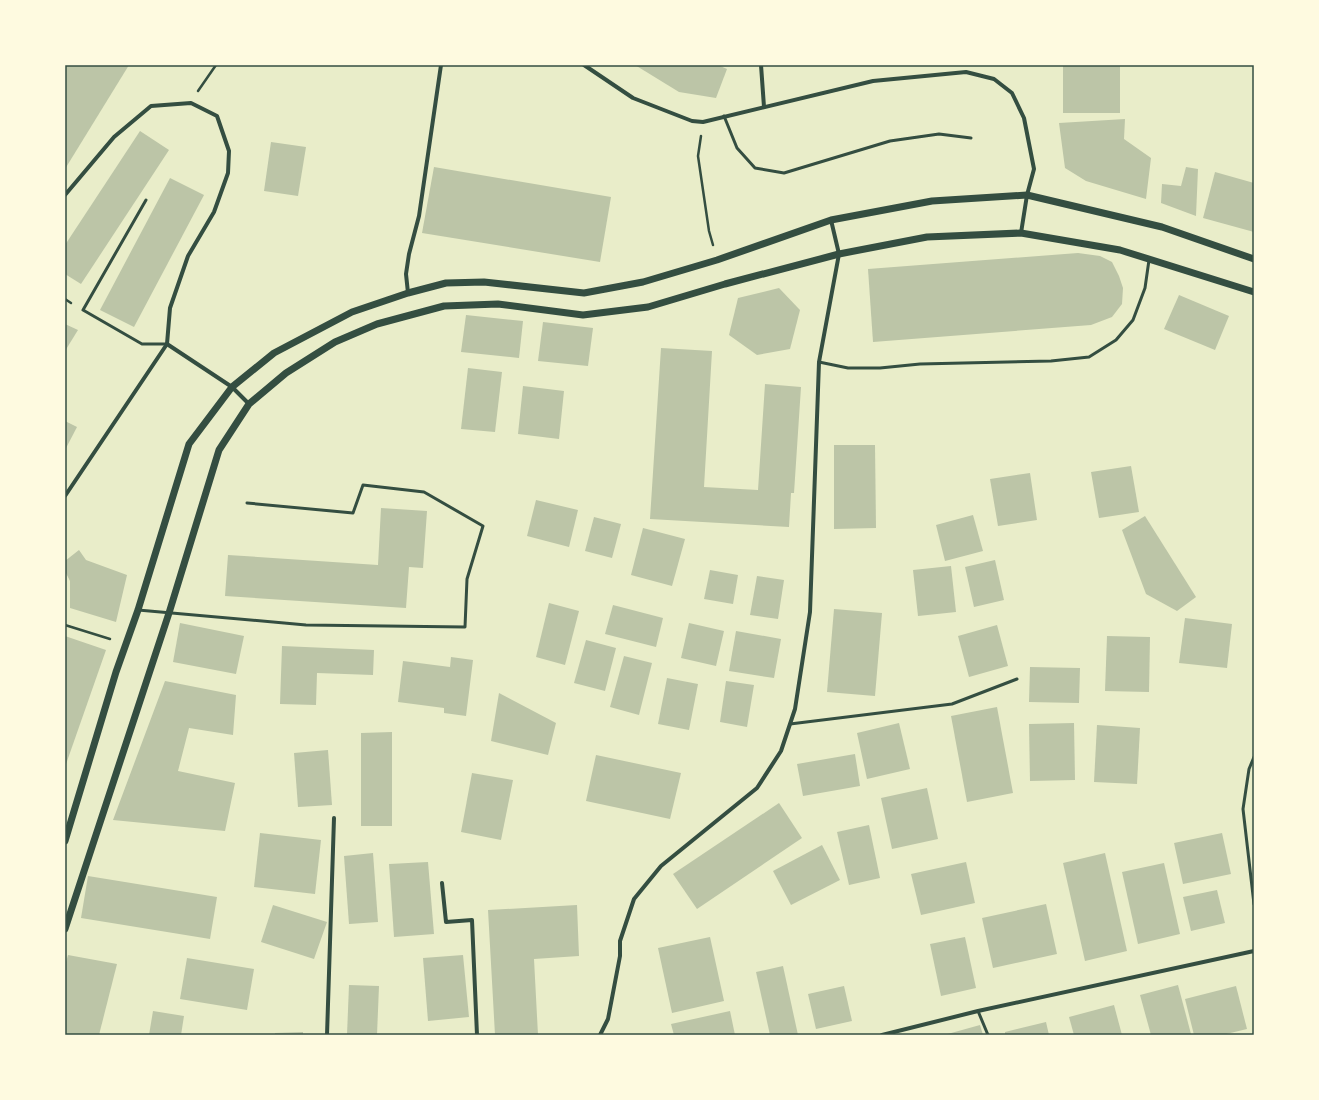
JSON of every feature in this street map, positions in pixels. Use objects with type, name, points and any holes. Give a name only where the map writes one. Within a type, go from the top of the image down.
[{"type":"street","points":[[408,293],[406,274],[409,254],[419,216],[441,65]]},
{"type":"street","points":[[584,65],[633,98],[692,121],[703,122],[872,81],[966,72],[994,80],[1012,93],[1024,118],[1034,169],[1027,195],[1021,233]]},
{"type":"street","points":[[761,65],[764,107]]},
{"type":"street","points":[[65,195],[114,137],[151,106],[191,103],[217,116],[229,150],[228,173],[214,212],[188,256],[170,308],[167,344],[65,496]]},
{"type":"street","points":[[65,841],[116,672],[138,610],[189,444],[232,387],[274,353],[352,312],[408,293],[446,283],[484,282],[584,293],[643,282],[717,260],[831,220],[932,200],[1027,195],[1162,227],[1254,259]]},
{"type":"street","points":[[600,1035],[608,1019],[620,956],[620,941],[634,899],[661,866],[757,788],[780,751],[795,709],[810,612],[818,362],[839,254],[831,220]]},
{"type":"street","points":[[65,929],[169,613],[219,450],[249,404],[286,373],[335,342],[377,324],[444,306],[498,304],[583,316],[641,308],[839,254],[927,237],[1021,233],[1120,250],[1254,292]]},
{"type":"street","points":[[167,344],[232,387],[249,404]]},
{"type":"street","points":[[327,1035],[334,818]]},
{"type":"street","points":[[442,883],[446,922],[472,920],[477,1035]]},
{"type":"street","points":[[882,1035],[978,1011],[1254,951]]},
{"type":"lane","points":[[724,116],[737,148],[755,168],[784,173],[890,141],[938,134],[971,138]]},
{"type":"lane","points":[[146,200],[84,310],[142,344],[167,344]]},
{"type":"lane","points":[[818,362],[848,368],[880,368],[920,364],[1051,361],[1089,357],[1116,340],[1133,320],[1145,288],[1149,258]]},
{"type":"lane","points":[[138,610],[306,625],[465,627],[467,579],[483,526],[424,492],[363,485],[353,513],[247,503]]},
{"type":"lane","points":[[790,724],[952,704],[1017,679]]},
{"type":"lane","points":[[1254,757],[1249,769],[1243,809],[1254,904]]},
{"type":"lane","points":[[978,1011],[988,1035]]},
{"type":"path","points":[[191,103],[216,65]]},
{"type":"path","points":[[703,122],[698,156],[709,231],[717,260]]},
{"type":"path","points":[[65,625],[126,644]]},
{"type":"building","points":[[65,65],[129,65],[65,169]]},
{"type":"building","points":[[635,65],[718,65],[727,69],[716,98],[679,92]]},
{"type":"building","points":[[1120,65],[1120,113],[1063,113],[1063,66]]},
{"type":"building","points":[[1125,119],[1124,139],[1151,158],[1146,199],[1086,181],[1065,168],[1059,123]]},
{"type":"building","points":[[140,131],[169,150],[81,284],[65,274],[65,245]]},
{"type":"building","points":[[271,142],[306,147],[298,196],[264,191]]},
{"type":"building","points":[[434,167],[611,197],[600,262],[422,233]]},
{"type":"building","points":[[1186,167],[1198,169],[1196,216],[1161,203],[1162,184],[1181,186]]},
{"type":"building","points":[[1215,172],[1254,183],[1254,232],[1203,218]]},
{"type":"building","points":[[170,178],[204,195],[134,327],[100,310]]},
{"type":"building","points":[[1078,253],[1100,256],[1112,262],[1123,288],[1122,304],[1112,317],[1091,325],[873,342],[868,269]]},
{"type":"building","points":[[779,288],[800,310],[790,349],[757,355],[729,335],[738,298]]},
{"type":"building","points":[[1179,295],[1229,316],[1215,350],[1164,329]]},
{"type":"building","points":[[466,315],[523,321],[519,358],[461,352]]},
{"type":"building","points":[[543,322],[593,328],[588,366],[538,361]]},
{"type":"building","points":[[65,324],[78,330],[65,351]]},
{"type":"building","points":[[661,348],[712,351],[704,487],[758,490],[765,384],[801,387],[794,493],[791,493],[789,527],[650,519]]},
{"type":"building","points":[[468,368],[502,372],[495,432],[461,429]]},
{"type":"building","points":[[523,386],[564,391],[559,439],[518,434]]},
{"type":"building","points":[[65,421],[77,427],[65,450]]},
{"type":"building","points":[[834,445],[875,445],[876,528],[834,529]]},
{"type":"building","points":[[1131,466],[1139,512],[1099,518],[1091,472]]},
{"type":"building","points":[[1030,473],[1037,520],[998,526],[990,479]]},
{"type":"building","points":[[536,500],[578,510],[569,547],[527,536]]},
{"type":"building","points":[[381,508],[427,511],[423,568],[409,567],[406,608],[225,596],[228,555],[378,565]]},
{"type":"building","points":[[973,515],[983,551],[945,561],[936,525]]},
{"type":"building","points":[[1145,516],[1196,597],[1177,611],[1146,594],[1122,530]]},
{"type":"building","points":[[594,517],[621,524],[612,558],[585,551]]},
{"type":"building","points":[[643,528],[685,539],[672,586],[631,575]]},
{"type":"building","points":[[79,550],[86,560],[127,575],[116,622],[70,608],[70,581],[65,571],[65,561]]},
{"type":"building","points":[[995,560],[1004,600],[974,607],[965,567]]},
{"type":"building","points":[[951,566],[956,612],[918,616],[913,570]]},
{"type":"building","points":[[710,570],[738,575],[733,604],[704,599]]},
{"type":"building","points":[[757,576],[784,580],[778,619],[750,615]]},
{"type":"building","points":[[549,603],[579,611],[565,665],[536,657]]},
{"type":"building","points":[[613,605],[663,618],[656,647],[605,634]]},
{"type":"building","points":[[834,609],[882,613],[875,696],[827,692]]},
{"type":"building","points":[[1185,618],[1232,624],[1227,668],[1179,663]]},
{"type":"building","points":[[180,623],[244,636],[236,674],[173,662]]},
{"type":"building","points":[[689,623],[724,631],[716,666],[681,658]]},
{"type":"building","points":[[997,625],[1008,666],[969,677],[958,636]]},
{"type":"building","points":[[736,631],[781,639],[774,678],[729,671]]},
{"type":"building","points":[[65,636],[106,650],[65,767]]},
{"type":"building","points":[[1107,636],[1150,637],[1149,692],[1105,691]]},
{"type":"building","points":[[586,640],[616,648],[605,691],[574,683]]},
{"type":"building","points":[[282,646],[374,650],[373,675],[317,673],[316,705],[280,704]]},
{"type":"building","points":[[624,656],[652,663],[639,715],[610,707]]},
{"type":"building","points":[[451,657],[473,660],[466,716],[444,713],[444,708],[398,702],[403,661],[450,667]]},
{"type":"building","points":[[1030,667],[1080,668],[1079,703],[1029,702]]},
{"type":"building","points":[[667,678],[698,684],[689,730],[658,724]]},
{"type":"building","points":[[165,681],[236,695],[233,735],[189,728],[178,771],[235,783],[225,831],[113,820]]},
{"type":"building","points":[[726,681],[754,685],[747,727],[720,722]]},
{"type":"building","points":[[499,693],[556,723],[548,755],[491,741]]},
{"type":"building","points":[[997,707],[1013,793],[967,802],[951,716]]},
{"type":"building","points":[[899,723],[910,769],[867,779],[857,733]]},
{"type":"building","points":[[1074,723],[1075,780],[1030,781],[1029,724]]},
{"type":"building","points":[[1097,725],[1140,728],[1137,784],[1094,782]]},
{"type":"building","points":[[392,732],[392,826],[361,826],[361,733]]},
{"type":"building","points":[[328,750],[332,805],[298,807],[294,753]]},
{"type":"building","points":[[855,754],[860,786],[803,796],[797,764]]},
{"type":"building","points":[[596,755],[681,773],[670,819],[586,801]]},
{"type":"building","points":[[472,773],[513,780],[501,840],[461,832]]},
{"type":"building","points":[[927,788],[938,839],[892,849],[881,798]]},
{"type":"building","points":[[779,803],[802,838],[697,909],[673,874]]},
{"type":"building","points":[[869,825],[880,878],[849,885],[837,832]]},
{"type":"building","points":[[260,833],[321,840],[315,894],[254,887]]},
{"type":"building","points":[[1222,833],[1231,874],[1183,884],[1174,843]]},
{"type":"building","points":[[822,845],[840,880],[791,905],[773,871]]},
{"type":"building","points":[[373,853],[378,922],[349,924],[344,856]]},
{"type":"building","points":[[1105,853],[1127,951],[1085,961],[1063,863]]},
{"type":"building","points":[[428,862],[434,934],[394,937],[389,864]]},
{"type":"building","points":[[966,862],[975,903],[921,915],[911,874]]},
{"type":"building","points":[[1164,863],[1180,934],[1138,944],[1122,872]]},
{"type":"building","points":[[88,876],[217,897],[210,939],[81,918]]},
{"type":"building","points":[[1217,890],[1225,923],[1191,931],[1183,897]]},
{"type":"building","points":[[1046,904],[1057,954],[993,968],[982,918]]},
{"type":"building","points":[[273,905],[327,922],[314,959],[261,942]]},
{"type":"building","points":[[577,905],[579,956],[534,959],[538,1035],[495,1035],[488,910]]},
{"type":"building","points":[[710,937],[724,1001],[672,1013],[658,948]]},
{"type":"building","points":[[965,937],[976,988],[941,996],[930,944]]},
{"type":"building","points":[[68,955],[117,964],[99,1035],[65,1035],[65,966]]},
{"type":"building","points":[[463,955],[469,1017],[428,1021],[423,958]]},
{"type":"building","points":[[187,958],[254,969],[247,1010],[180,999]]},
{"type":"building","points":[[783,966],[798,1035],[770,1035],[756,972]]},
{"type":"building","points":[[349,985],[379,986],[377,1035],[347,1035]]},
{"type":"building","points":[[1178,985],[1191,1034],[1151,1035],[1140,995]]},
{"type":"building","points":[[844,986],[852,1021],[816,1029],[808,994]]},
{"type":"building","points":[[1236,986],[1247,1029],[1222,1035],[1194,1035],[1185,999]]},
{"type":"building","points":[[1114,1005],[1122,1035],[1074,1035],[1069,1017]]},
{"type":"building","points":[[153,1011],[184,1016],[181,1035],[149,1035]]},
{"type":"building","points":[[730,1011],[735,1035],[674,1035],[671,1024]]},
{"type":"building","points":[[1046,1022],[1049,1035],[1005,1035],[1005,1032]]},
{"type":"building","points":[[980,1025],[983,1035],[944,1035]]},
{"type":"building","points":[[303,1032],[303,1035],[275,1035],[275,1033]]}]
